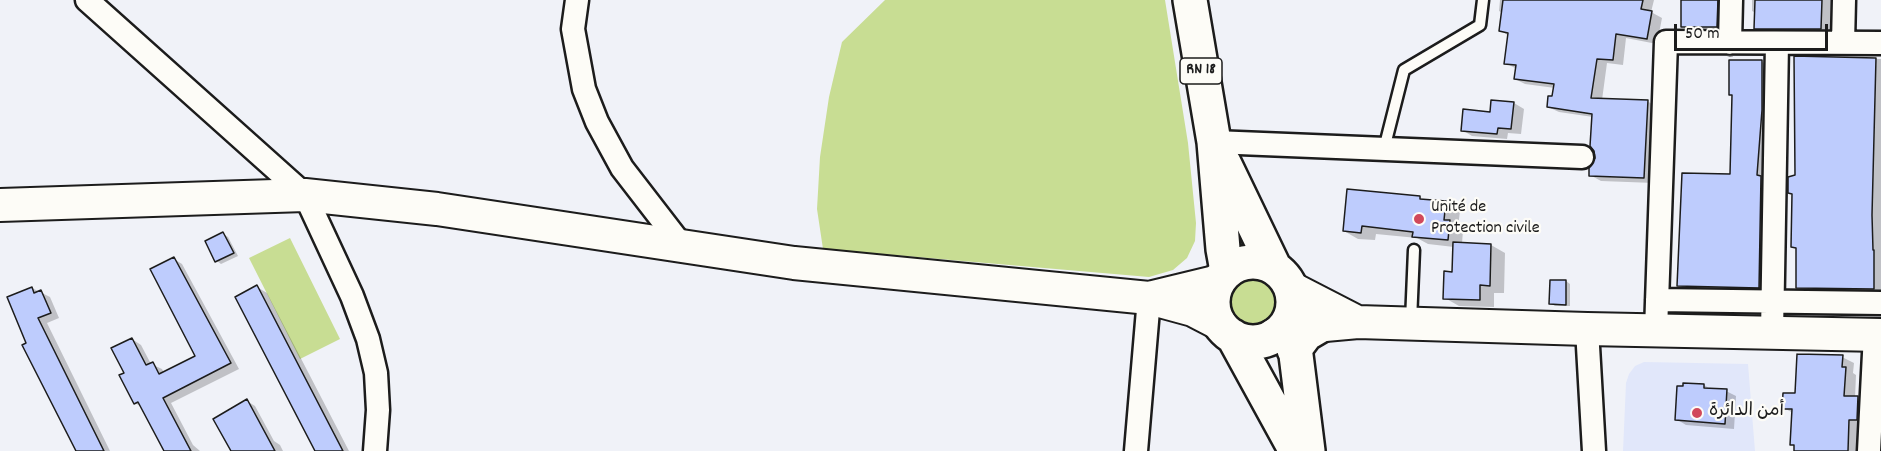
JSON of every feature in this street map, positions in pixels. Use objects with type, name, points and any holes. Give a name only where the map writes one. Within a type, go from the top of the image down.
[{"type":"main road","name":"RN 18","points":[[1190,0],[1214,142],[1223,249],[1223,276]]},
{"type":"main road","name":"RN 18","points":[[1214,142],[1291,315],[1308,451]]},
{"type":"main road","points":[[0,206],[305,195],[437,209],[794,263],[1149,298],[1193,310],[1226,330],[1254,342],[1291,315],[1358,322],[1587,330],[1878,335]]},
{"type":"main road","points":[[1149,298],[1223,276],[1238,265],[1250,262],[1262,263],[1291,315]]},
{"type":"main road","points":[[1223,276],[1214,291],[1215,314],[1296,451]]},
{"type":"main road","points":[[1291,315],[1358,322]]},
{"type":"street","points":[[87,0],[305,195],[352,296],[368,339],[376,373],[378,410],[375,451]]},
{"type":"street","points":[[577,0],[573,29],[584,89],[597,122],[622,168],[683,247]]},
{"type":"street","points":[[1730,43],[1731,0]]},
{"type":"street","points":[[1843,43],[1844,0]]},
{"type":"street","points":[[1656,331],[1666,42],[1881,43]]},
{"type":"street","points":[[1772,333],[1777,43]]},
{"type":"street","points":[[1214,142],[1582,157]]},
{"type":"street","points":[[1136,451],[1149,298]]},
{"type":"street","points":[[1657,300],[1881,303]]},
{"type":"street","points":[[1587,330],[1594,451]]},
{"type":"street","points":[[1869,451],[1878,335]]},
{"type":"lane","points":[[1384,149],[1404,70],[1480,25],[1483,0]]},
{"type":"lane","points":[[1411,323],[1414,250]]},
{"type":"shaded area","points":[[1644,362],[1748,364],[1755,451],[1623,451],[1626,383],[1635,366]]},
{"type":"green space","points":[[885,0],[1165,0],[1188,143],[1196,223],[1195,241],[1187,258],[1173,270],[1149,277],[823,249],[817,209],[820,157],[829,97],[842,42]]},
{"type":"green space","points":[[290,238],[340,339],[300,359],[249,258]]},
{"type":"green space","points":[[1253,277],[1267,281],[1274,288],[1278,302],[1274,316],[1267,323],[1253,327],[1239,323],[1232,316],[1228,302],[1232,288],[1239,281]]},
{"type":"building","points":[[1503,0],[1643,0],[1641,9],[1652,11],[1647,39],[1616,34],[1613,60],[1597,59],[1591,98],[1648,100],[1644,178],[1589,176],[1589,168],[1595,158],[1590,146],[1592,114],[1547,107],[1548,96],[1552,96],[1554,84],[1514,79],[1516,65],[1504,64],[1508,33],[1499,31]]},
{"type":"building","points":[[1681,0],[1718,0],[1717,27],[1681,27]]},
{"type":"building","points":[[1755,0],[1822,0],[1821,29],[1754,29]]},
{"type":"building","points":[[1794,56],[1876,58],[1872,215],[1874,289],[1796,288],[1796,248],[1791,247],[1792,194],[1788,193],[1788,177],[1795,175]]},
{"type":"building","points":[[1729,60],[1762,60],[1762,110],[1757,175],[1761,176],[1759,288],[1677,286],[1682,173],[1730,174],[1732,95],[1729,95]]},
{"type":"building","points":[[1491,100],[1514,102],[1511,129],[1498,128],[1497,134],[1461,131],[1463,109],[1490,112]]},
{"type":"building","points":[[1347,189],[1420,196],[1420,199],[1446,201],[1444,220],[1450,220],[1448,240],[1412,237],[1413,232],[1362,226],[1361,233],[1343,231]]},
{"type":"building","points":[[223,232],[234,253],[215,262],[205,241]]},
{"type":"building","points":[[1453,242],[1491,244],[1490,286],[1480,285],[1480,300],[1443,299],[1444,271],[1452,272]]},
{"type":"building","points":[[174,257],[231,363],[163,398],[191,451],[164,451],[138,402],[134,404],[119,375],[124,373],[111,348],[132,338],[146,365],[153,362],[159,374],[195,356],[150,269]]},
{"type":"building","points":[[1550,280],[1566,280],[1566,305],[1549,304]]},
{"type":"building","points":[[257,285],[343,451],[315,451],[235,297]]},
{"type":"building","points":[[32,287],[34,293],[41,290],[51,313],[38,318],[104,451],[76,451],[22,345],[26,343],[7,297]]},
{"type":"building","points":[[1797,354],[1843,355],[1842,367],[1846,367],[1844,396],[1858,396],[1857,420],[1849,420],[1848,451],[1794,451],[1794,445],[1790,445],[1792,409],[1782,409],[1783,393],[1795,393]]},
{"type":"building","points":[[1683,383],[1704,384],[1704,388],[1727,389],[1725,424],[1675,420],[1677,386],[1683,386]]},
{"type":"building","points":[[247,399],[275,451],[231,451],[213,419]]},
{"type":"place","name":"Unité de Protection civile","points":[[1419,219]]},
{"type":"place","name":"أمن الدائرة","points":[[1697,413]]}]
